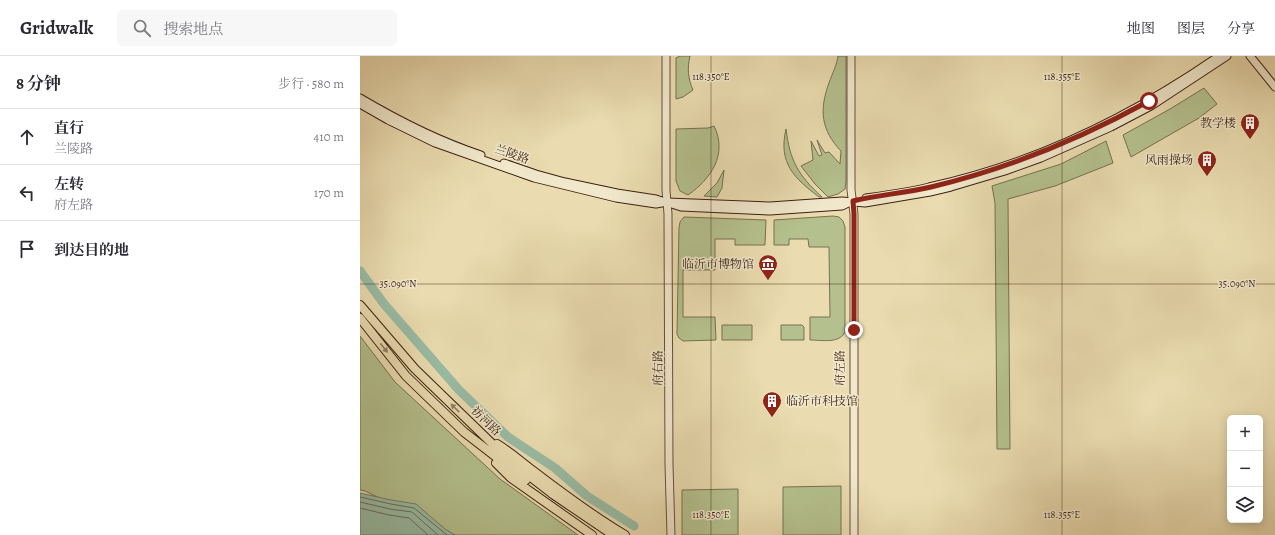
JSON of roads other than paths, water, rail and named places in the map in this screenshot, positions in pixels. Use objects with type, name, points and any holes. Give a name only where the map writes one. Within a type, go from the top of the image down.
[{"type":"main road","name":"府右路","points":[[667,56],[667,535]]},
{"type":"main road","name":"府左路","points":[[852,56],[854,214],[852,535]]},
{"type":"main road","name":"兰陵路","points":[[360,98],[391,116],[437,139],[536,174],[593,188],[656,199],[681,208],[770,211],[842,206],[853,201],[929,187],[979,174],[1039,153],[1106,124],[1130,112],[1175,85],[1219,56]]},
{"type":"main road","name":"兰陵路","points":[[853,201],[865,203],[930,192],[986,177],[1041,158],[1126,120],[1178,89],[1228,56]]},
{"type":"main road","points":[[1250,56],[1275,87]]},
{"type":"main road","points":[[1255,56],[1275,80]]},
{"type":"main road","name":"兰陵路","points":[[360,104],[388,120],[435,143],[534,178],[616,198],[656,204],[666,202]]},
{"type":"main road","name":"府右路","points":[[666,202],[668,214],[669,464],[671,535]]},
{"type":"main road","name":"祊河路","points":[[360,305],[415,369],[510,461],[548,490],[613,535]]},
{"type":"main road","name":"祊河路","points":[[360,318],[406,376],[464,432],[503,463],[578,518],[605,535]]},
{"type":"main road","points":[[464,432],[511,478],[592,535]]},
{"type":"main road","points":[[483,436],[509,451],[526,466],[580,505],[626,535]]},
{"type":"water","points":[[360,493],[416,504],[445,529],[455,535],[360,535]]},
{"type":"waterway","points":[[360,271],[384,304],[459,390],[508,437],[555,468],[587,496],[634,526]]},
{"type":"place","name":"教学楼","points":[[1250,140]]},
{"type":"place","name":"风雨操场","points":[[1207,177]]},
{"type":"place","name":"临沂市博物馆","points":[[768,281]]},
{"type":"place","name":"临沂市科技馆","points":[[772,418]]}]
